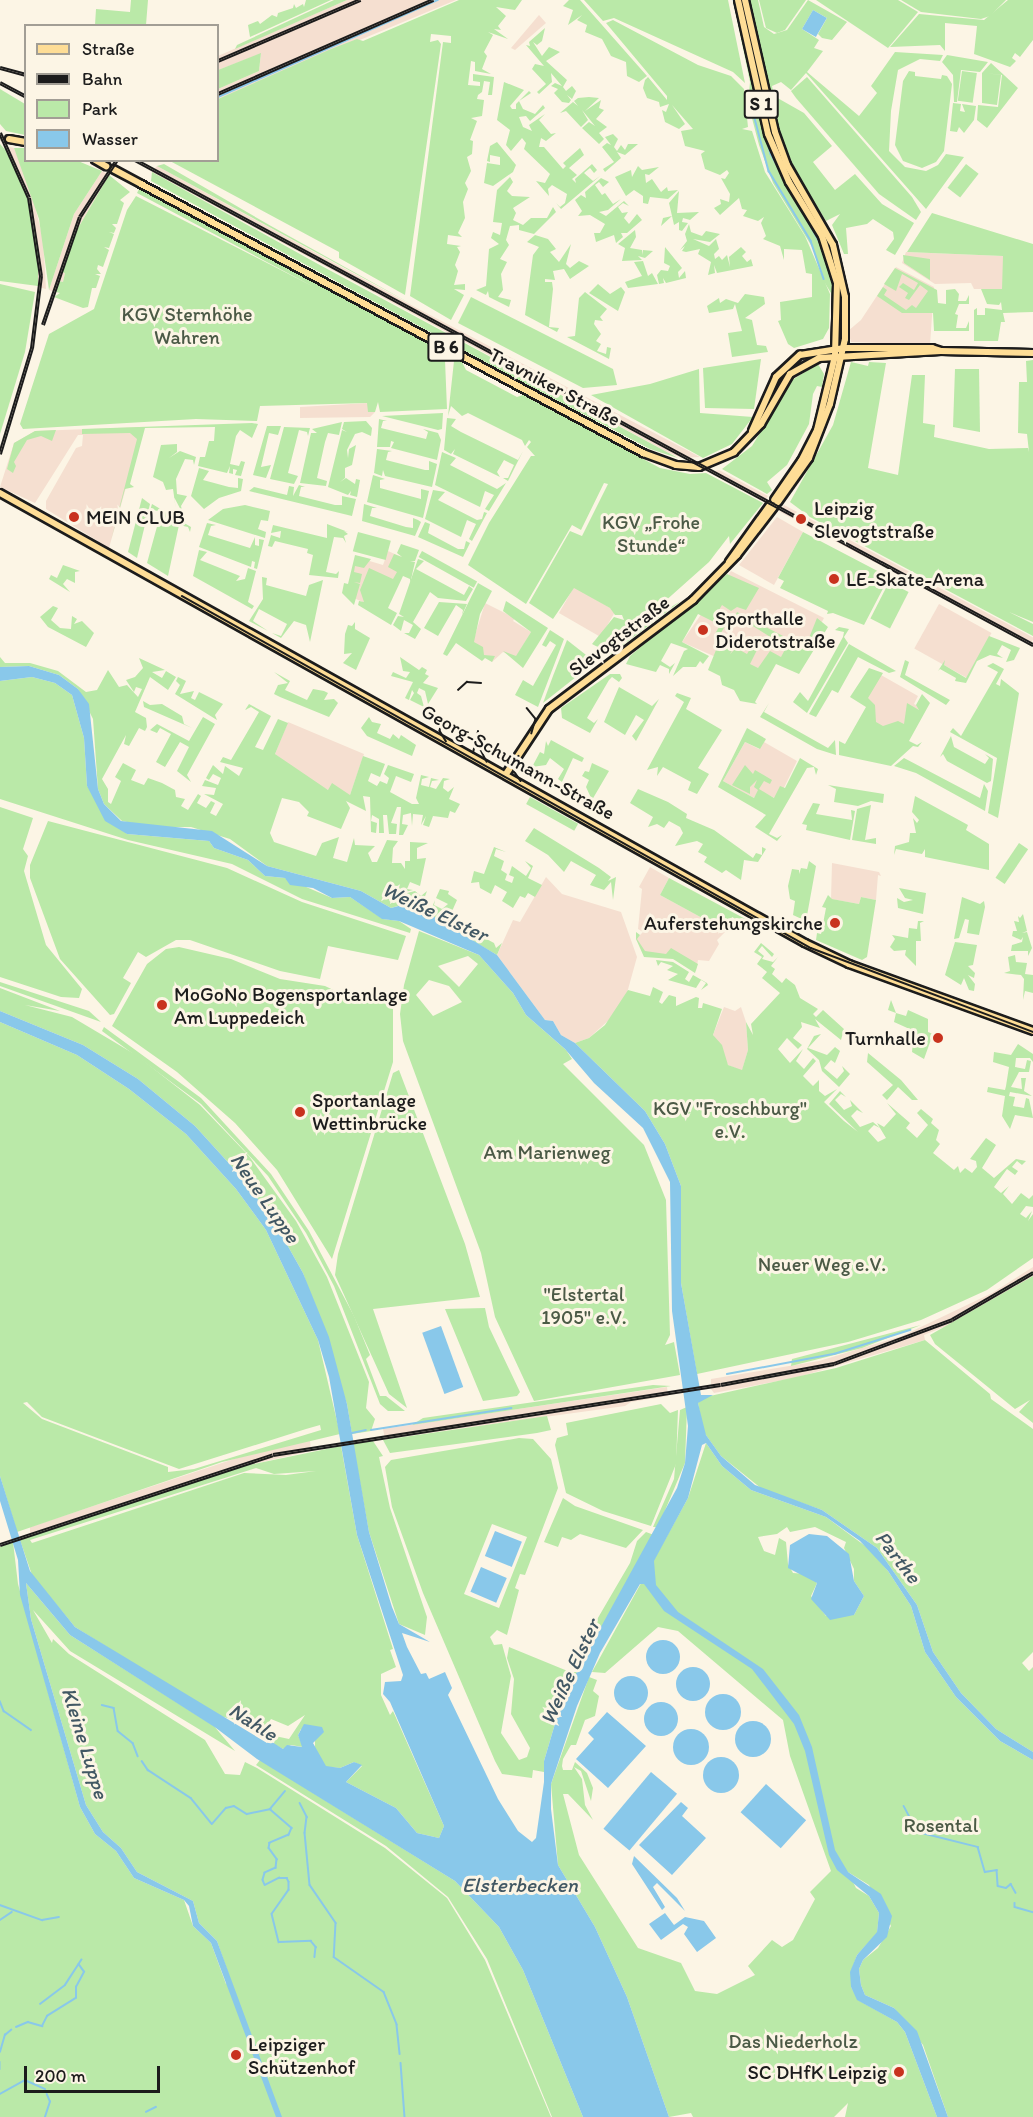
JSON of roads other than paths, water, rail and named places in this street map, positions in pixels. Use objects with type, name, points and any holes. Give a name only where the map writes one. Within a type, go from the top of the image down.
[{"type":"main road","name":"S 1","points":[[738,0],[773,147],[832,260],[837,298],[836,348]]},
{"type":"main road","name":"S 1","points":[[745,0],[779,145],[838,258],[845,297],[844,348]]},
{"type":"main road","points":[[9,139],[24,142]]},
{"type":"main road","name":"Travniker Straße","points":[[99,162],[654,458],[688,467],[706,465],[734,452],[751,435],[790,374],[801,365],[839,356]]},
{"type":"main road","name":"B 6","points":[[751,435],[776,376],[790,360],[836,348],[928,348],[941,351]]},
{"type":"main road","name":"Slevogtstraße","points":[[774,503],[799,474],[822,430],[839,356],[836,348]]},
{"type":"main road","name":"Slevogtstraße","points":[[506,774],[549,709],[688,604],[728,565],[774,503],[801,461],[817,429],[831,366],[844,348]]},
{"type":"main road","name":"B 6","points":[[839,356],[941,351],[1033,353]]},
{"type":"main road","points":[[826,358],[831,366]]},
{"type":"main road","name":"Georg-Schumann-Straße","points":[[0,493],[824,953],[1033,1031]]},
{"type":"water","points":[[813,10],[827,18],[816,37],[802,29]]},
{"type":"water","name":"Elsterbecken","points":[[29,666],[59,675],[78,689],[89,704],[98,789],[104,804],[121,821],[212,831],[267,866],[361,891],[391,908],[417,901],[418,907],[497,955],[545,1020],[553,1021],[561,1035],[575,1043],[645,1111],[665,1144],[681,1186],[681,1283],[701,1395],[713,1395],[698,1403],[706,1435],[721,1456],[755,1485],[822,1510],[877,1548],[917,1605],[933,1652],[961,1693],[996,1729],[1033,1752],[1033,1760],[1000,1741],[956,1697],[925,1652],[911,1606],[888,1571],[860,1541],[826,1517],[751,1490],[722,1466],[706,1443],[702,1445],[688,1498],[654,1561],[656,1585],[678,1612],[763,1669],[799,1715],[812,1747],[835,1850],[848,1872],[881,1894],[892,1916],[887,1937],[863,1960],[859,1969],[861,1985],[865,1995],[894,2008],[917,2031],[948,2117],[937,2117],[905,2032],[897,2022],[857,2000],[851,1987],[850,1972],[857,1955],[877,1932],[879,1913],[869,1896],[837,1870],[829,1855],[805,1751],[794,1724],[752,1669],[664,1611],[644,1584],[640,1584],[600,1653],[577,1706],[551,1784],[551,1809],[558,1865],[595,1927],[627,1997],[669,2117],[583,2117],[523,1970],[499,1927],[455,1881],[257,1759],[216,1728],[70,1635],[26,1583],[31,1619],[86,1805],[103,1832],[121,1848],[137,1872],[193,1901],[199,1923],[217,1941],[282,2117],[276,2117],[211,1943],[193,1926],[189,1906],[184,1900],[134,1878],[116,1851],[95,1834],[80,1807],[20,1595],[18,1560],[0,1501],[0,1476],[30,1571],[75,1627],[267,1743],[269,1740],[283,1749],[287,1745],[302,1747],[298,1735],[304,1724],[322,1727],[324,1732],[313,1743],[326,1766],[340,1768],[354,1762],[362,1765],[346,1782],[396,1808],[417,1833],[439,1838],[444,1826],[390,1702],[383,1694],[385,1682],[401,1681],[403,1675],[357,1535],[329,1377],[318,1340],[266,1230],[236,1189],[186,1134],[129,1089],[77,1055],[0,1022],[0,1011],[83,1045],[138,1079],[195,1126],[245,1181],[276,1225],[303,1273],[329,1337],[347,1404],[369,1532],[392,1607],[399,1624],[430,1642],[402,1633],[407,1647],[421,1674],[426,1673],[429,1679],[445,1672],[452,1688],[448,1695],[498,1799],[518,1831],[532,1842],[536,1838],[544,1782],[544,1761],[557,1717],[579,1667],[677,1488],[685,1463],[688,1426],[672,1311],[670,1182],[643,1128],[594,1083],[565,1049],[526,1015],[513,993],[479,955],[399,921],[382,919],[350,897],[332,898],[313,888],[290,885],[285,878],[265,876],[248,860],[214,848],[209,841],[127,834],[105,821],[87,786],[84,738],[72,695],[55,683],[32,677],[0,681],[0,667]]},
{"type":"water","points":[[441,1326],[463,1387],[444,1394],[422,1333]]},
{"type":"water","points":[[495,1531],[522,1542],[512,1567],[485,1556]]},
{"type":"water","points":[[809,1534],[827,1536],[849,1554],[854,1581],[864,1596],[854,1615],[830,1620],[811,1599],[817,1583],[788,1568],[790,1545]]},
{"type":"water","points":[[481,1567],[507,1578],[496,1603],[470,1592]]},
{"type":"water","points":[[663,1640],[675,1645],[680,1657],[675,1669],[663,1674],[651,1669],[646,1657],[651,1645]]},
{"type":"water","points":[[693,1667],[705,1672],[710,1684],[705,1696],[693,1701],[681,1696],[676,1684],[681,1672]]},
{"type":"water","points":[[631,1676],[643,1681],[648,1693],[643,1705],[631,1710],[619,1705],[614,1693],[619,1681]]},
{"type":"water","points":[[723,1694],[735,1700],[741,1712],[735,1724],[723,1730],[711,1724],[705,1712],[711,1700]]},
{"type":"water","points":[[661,1702],[673,1707],[678,1719],[673,1731],[661,1736],[649,1731],[644,1719],[649,1707]]},
{"type":"water","points":[[607,1712],[646,1746],[608,1788],[576,1759],[594,1739],[588,1733]]},
{"type":"water","points":[[753,1721],[765,1727],[771,1739],[765,1751],[753,1757],[741,1751],[735,1739],[741,1727]]},
{"type":"water","points":[[691,1729],[703,1735],[709,1747],[703,1759],[691,1765],[679,1759],[673,1747],[679,1735]]},
{"type":"water","points":[[721,1757],[734,1762],[739,1775],[734,1788],[721,1793],[708,1788],[703,1775],[708,1762]]},
{"type":"water","points":[[651,1772],[677,1794],[629,1851],[603,1829]]},
{"type":"water","points":[[766,1784],[806,1820],[781,1848],[741,1812]]},
{"type":"water","points":[[681,1802],[688,1808],[682,1816],[706,1838],[672,1875],[639,1845]]},
{"type":"water","points":[[634,1856],[677,1898],[685,1911],[657,1883],[653,1887],[665,1907],[662,1910],[632,1864]]},
{"type":"water","points":[[665,1913],[674,1925],[685,1917],[704,1921],[716,1938],[697,1952],[684,1934],[688,1927],[683,1924],[661,1940],[649,1924]]},
{"type":"waterway","points":[[219,97],[438,0]]},
{"type":"waterway","points":[[734,0],[771,154],[823,248]]},
{"type":"waterway","points":[[749,96],[769,171],[811,241],[824,279]]},
{"type":"waterway","points":[[727,1374],[834,1354],[910,1330]]},
{"type":"waterway","points":[[371,1430],[511,1408]]},
{"type":"waterway","points":[[352,1433],[366,1430]]},
{"type":"waterway","points":[[0,1701],[4,1711],[31,1730]]},
{"type":"waterway","points":[[102,1705],[114,1708],[118,1731],[133,1743],[138,1756]]},
{"type":"waterway","points":[[142,1761],[148,1770],[191,1798],[212,1824],[226,1808],[234,1806],[247,1814],[270,1809],[285,1791]]},
{"type":"waterway","points":[[300,1803],[307,1817],[305,1833],[310,1885],[336,1923],[334,1957],[384,1992],[397,2025],[400,2054]]},
{"type":"waterway","points":[[904,1806],[918,1832],[978,1847],[985,1872],[997,1870],[998,1886],[1006,1888],[1011,1884],[1016,1893]]},
{"type":"waterway","points":[[270,1809],[292,1828],[289,1835],[270,1843],[269,1848],[277,1859],[276,1868],[265,1873],[263,1880],[265,1885],[279,1878],[287,1878],[289,1882],[289,1890],[272,1914],[279,1942],[311,1941],[316,1947],[315,1957]]},
{"type":"waterway","points":[[1015,1903],[1015,1907],[1033,1912]]},
{"type":"waterway","points":[[0,1905],[42,1920],[59,1917]]},
{"type":"waterway","points":[[0,1920],[12,1912]]},
{"type":"waterway","points":[[40,2004],[65,1985],[81,1960]]},
{"type":"waterway","points":[[16,2027],[28,2022],[42,2026],[47,2016],[76,1998],[76,1987],[84,1972],[79,1965]]},
{"type":"waterway","points":[[0,2052],[5,2035],[11,2030]]},
{"type":"waterway","points":[[0,2062],[0,2069]]},
{"type":"waterway","points":[[401,2063],[405,2117]]},
{"type":"waterway","points":[[0,2094],[25,2080],[45,2089]]},
{"type":"waterway","points":[[45,2117],[50,2102],[47,2095]]},
{"type":"waterway","points":[[146,2112],[156,2107]]},
{"type":"tunnel","points":[[0,138],[9,139]]},
{"type":"tram line","points":[[182,596],[811,948],[1033,1032]]},
{"type":"tram line","points":[[458,690],[467,682],[481,683]]},
{"type":"tram line","points":[[527,708],[536,719],[532,733]]},
{"type":"tram line","points":[[443,718],[440,731],[446,741]]},
{"type":"tram line","points":[[473,753],[478,732]]},
{"type":"tram line","points":[[487,737],[481,750],[487,762]]},
{"type":"tram line","points":[[519,756],[514,771],[521,781]]},
{"type":"railway","points":[[219,61],[360,0]]},
{"type":"railway","points":[[219,94],[433,0]]},
{"type":"railway","points":[[0,68],[24,74]]},
{"type":"railway","points":[[0,83],[24,96]]},
{"type":"railway","points":[[0,133],[29,198],[41,276],[32,348],[0,454]]},
{"type":"railway","points":[[43,325],[80,217],[116,162]]},
{"type":"railway","points":[[139,162],[1033,645]]},
{"type":"railway","points":[[0,1545],[273,1455],[721,1385],[834,1364],[952,1320],[1033,1273]]},
{"type":"place","name":"MEIN CLUB","points":[[74,517]]},
{"type":"place","name":"Leipzig Slevogtstraße","points":[[801,519]]},
{"type":"place","name":"LE-Skate-Arena","points":[[834,579]]},
{"type":"place","name":"Sporthalle Diderotstraße","points":[[703,630]]},
{"type":"place","name":"Auferstehungskirche","points":[[835,923]]},
{"type":"place","name":"MoGoNo Bogensportanlage Am Luppedeich","points":[[162,1005]]},
{"type":"place","name":"Turnhalle","points":[[938,1038]]},
{"type":"place","name":"Sportanlage Wettinbrücke","points":[[300,1112]]},
{"type":"place","name":"Leipziger Schützenhof","points":[[236,2055]]},
{"type":"place","name":"SC DHfK Leipzig","points":[[899,2072]]},
{"type":"park label","name":"KGV Sternhöhe Wahren","points":[[187,326]]},
{"type":"park label","name":"KGV „Frohe Stunde“","points":[[651,534]]},
{"type":"park label","name":"KGV \"Froschburg\" e.V.","points":[[730,1120]]},
{"type":"park label","name":"Am Marienweg","points":[[547,1152]]},
{"type":"park label","name":"Neuer Weg e.V.","points":[[822,1264]]},
{"type":"park label","name":"\"Elstertal 1905\" e.V.","points":[[584,1306]]},
{"type":"park label","name":"Rosental","points":[[941,1825]]},
{"type":"park label","name":"Das Niederholz","points":[[793,2041]]},
{"type":"water label","name":"Weiße Elster","points":[[435,912]]},
{"type":"water label","name":"Neue Luppe","points":[[265,1198]]},
{"type":"water label","name":"Parthe","points":[[898,1557]]},
{"type":"water label","name":"Weiße Elster","points":[[570,1672]]},
{"type":"water label","name":"Nahle","points":[[253,1722]]},
{"type":"water label","name":"Kleine Luppe","points":[[85,1743]]}]
